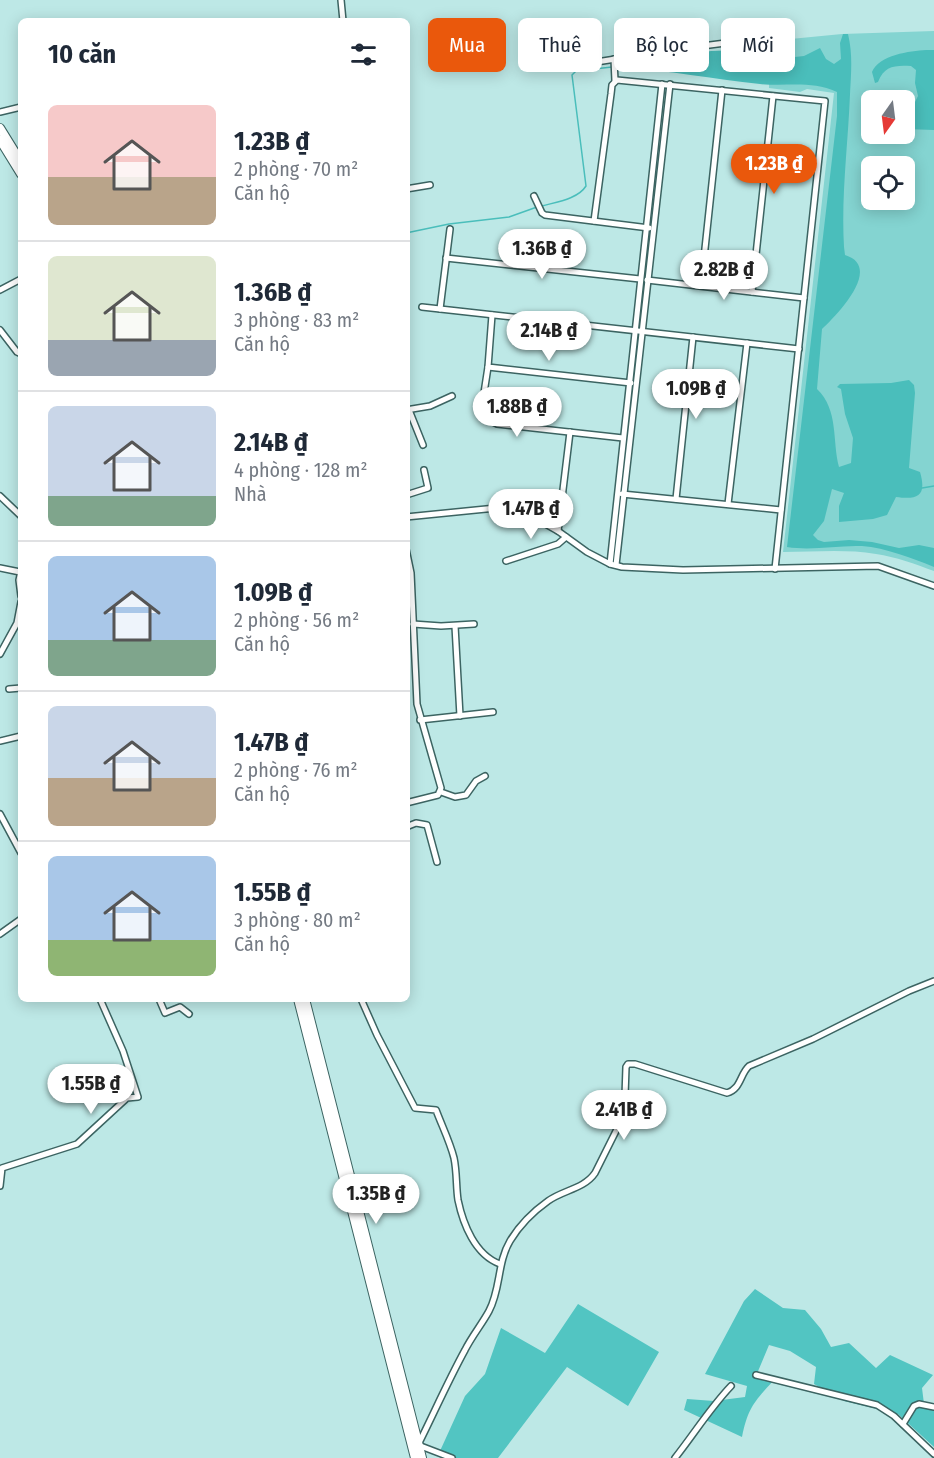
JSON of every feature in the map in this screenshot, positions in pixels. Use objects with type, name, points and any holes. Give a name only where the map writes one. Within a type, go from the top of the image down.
[{"type":"main road","points":[[0,128],[18,157]]},
{"type":"main road","points":[[0,140],[18,169]]},
{"type":"main road","points":[[299,1002],[416,1458]]},
{"type":"main road","points":[[306,1002],[418,1445],[416,1458]]},
{"type":"street","points":[[341,0],[343,18]]},
{"type":"street","points":[[602,63],[614,62]]},
{"type":"street","points":[[594,221],[615,72]]},
{"type":"street","points":[[615,78],[825,101],[775,569]]},
{"type":"street","points":[[644,280],[646,228],[662,84]]},
{"type":"street","points":[[613,565],[644,280],[653,228],[670,84]]},
{"type":"street","points":[[700,286],[722,90]]},
{"type":"street","points":[[752,292],[773,96]]},
{"type":"street","points":[[0,112],[18,108]]},
{"type":"street","points":[[410,188],[430,185]]},
{"type":"street","points":[[534,196],[545,216],[653,228]]},
{"type":"street","points":[[440,309],[450,229]]},
{"type":"street","points":[[446,258],[804,298]]},
{"type":"street","points":[[0,290],[18,281]]},
{"type":"street","points":[[422,307],[799,349]]},
{"type":"street","points":[[492,315],[482,406],[482,412],[489,421],[497,424],[623,438]]},
{"type":"street","points":[[0,330],[18,352]]},
{"type":"street","points":[[676,499],[693,337]]},
{"type":"street","points":[[728,504],[747,343]]},
{"type":"street","points":[[488,367],[632,384]]},
{"type":"street","points":[[621,494],[623,438],[632,384]]},
{"type":"street","points":[[410,410],[430,406],[452,396]]},
{"type":"street","points":[[410,415],[423,445]]},
{"type":"street","points":[[558,531],[570,432]]},
{"type":"street","points":[[410,494],[428,488],[424,470]]},
{"type":"street","points":[[621,494],[781,510]]},
{"type":"street","points":[[0,496],[18,513]]},
{"type":"street","points":[[410,517],[507,508],[519,509],[558,531],[587,552],[613,565],[636,569],[878,566],[934,586]]},
{"type":"street","points":[[506,561],[558,544],[566,537]]},
{"type":"street","points":[[0,568],[18,571]]},
{"type":"street","points":[[410,607],[420,720],[441,792]]},
{"type":"street","points":[[0,654],[18,618]]},
{"type":"street","points":[[413,624],[455,626],[474,624]]},
{"type":"street","points":[[455,626],[460,716]]},
{"type":"street","points":[[9,689],[18,688]]},
{"type":"street","points":[[420,720],[493,712]]},
{"type":"street","points":[[0,741],[18,737]]},
{"type":"street","points":[[441,792],[455,797],[466,795],[476,781],[485,776]]},
{"type":"street","points":[[410,802],[438,795],[441,792]]},
{"type":"street","points":[[0,814],[18,847]]},
{"type":"street","points":[[410,826],[422,823],[427,825],[437,862]]},
{"type":"street","points":[[0,934],[18,921]]},
{"type":"street","points":[[452,1458],[418,1445],[456,1366],[494,1300],[500,1264],[510,1241],[529,1218],[549,1200],[591,1179],[595,1173],[619,1125],[628,1064],[728,1093],[736,1088],[749,1066],[813,1039],[911,990],[934,981]]},
{"type":"street","points":[[0,1186],[2,1168],[77,1144],[127,1098],[138,1097],[123,1051],[101,1002]]},
{"type":"street","points":[[160,1002],[165,1012],[180,1007],[189,1014]]},
{"type":"street","points":[[362,1002],[415,1108],[436,1110],[454,1158],[459,1201],[465,1226],[477,1246],[490,1259],[500,1264]]},
{"type":"street","points":[[756,1375],[871,1403],[894,1416],[934,1454]]},
{"type":"street","points":[[675,1458],[695,1434],[711,1407],[731,1386]]},
{"type":"street","points":[[903,1424],[914,1406],[919,1404],[934,1407]]},
{"type":"shaded area","points":[[934,31],[934,571],[898,559],[865,552],[783,552],[834,93],[807,89],[800,92],[769,88],[769,72],[795,72],[795,39],[842,34]]},
{"type":"shaded area","points":[[843,34],[848,34],[851,64],[844,190],[844,247],[845,255],[856,261],[860,270],[859,280],[846,303],[822,329],[817,389],[829,406],[832,416],[839,467],[851,463],[853,438],[845,414],[841,389],[837,387],[840,384],[891,383],[909,380],[914,385],[915,393],[909,468],[920,472],[922,486],[919,495],[915,497],[896,497],[887,515],[873,519],[839,522],[839,506],[844,493],[832,489],[824,521],[813,535],[824,542],[849,540],[899,548],[919,545],[934,548],[934,567],[899,554],[871,547],[787,547],[837,116],[837,92],[817,86],[770,85],[664,72],[709,72],[709,51],[721,51],[721,72],[795,72],[795,57],[804,56],[820,48],[826,59],[834,64],[841,59],[840,43]]},
{"type":"shaded area","points":[[934,50],[934,130],[915,129],[915,102],[918,96],[915,83],[916,70],[911,66],[891,68],[883,73],[875,83],[872,72],[876,66],[888,58],[904,53]]},
{"type":"shaded area","points":[[755,1289],[783,1308],[805,1310],[821,1329],[831,1347],[849,1343],[876,1368],[890,1355],[933,1375],[922,1388],[924,1404],[934,1405],[934,1447],[898,1414],[844,1401],[814,1384],[816,1367],[790,1351],[769,1345],[756,1376],[773,1381],[753,1406],[742,1437],[684,1410],[687,1399],[714,1401],[745,1397],[747,1386],[705,1374],[744,1301]]},
{"type":"shaded area","points":[[578,1304],[659,1352],[628,1406],[567,1367],[498,1458],[456,1458],[440,1451],[465,1396],[485,1374],[501,1328],[545,1353]]},
{"type":"waterway","points":[[542,206],[572,197],[586,186],[572,75],[576,71],[614,67]]},
{"type":"waterway","points":[[410,232],[449,224],[509,217],[537,207]]},
{"type":"waterway","points":[[922,488],[934,486]]}]
